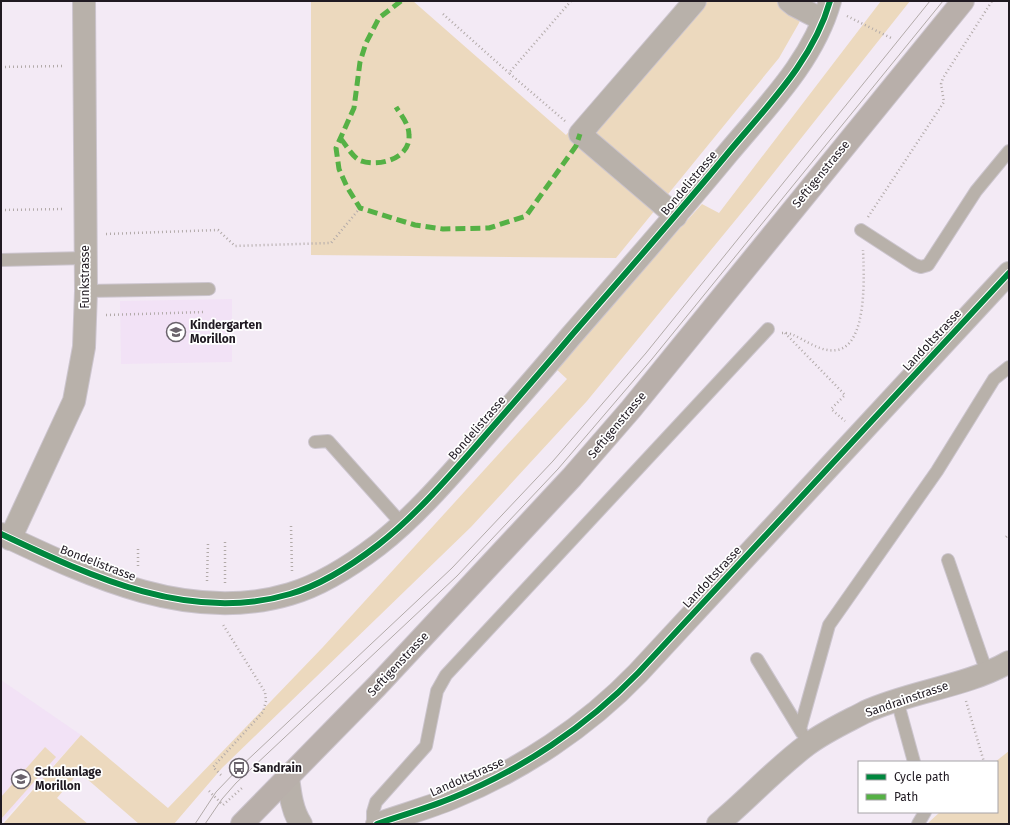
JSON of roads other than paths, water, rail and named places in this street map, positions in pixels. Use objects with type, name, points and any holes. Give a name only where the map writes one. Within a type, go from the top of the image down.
[{"type":"main road","name":"Seftigenstrasse","points":[[242,824],[377,686],[572,477],[651,385],[898,79],[963,1]]},
{"type":"street","name":"Funkstrasse","points":[[6,536],[74,401],[84,347],[86,316],[86,258],[84,1]]},
{"type":"street","name":"Bondelistrasse","points":[[676,216],[580,134],[695,1]]},
{"type":"street","points":[[789,1],[794,5],[832,12]]},
{"type":"street","name":"Bondelistrasse","points":[[6,536],[112,583],[159,595],[217,602],[265,600],[293,593],[348,566],[378,545],[402,524],[458,466],[676,216],[787,82],[832,12]]},
{"type":"street","name":"Landoltstrasse","points":[[377,824],[452,798],[516,767],[569,733],[595,713],[634,676],[1009,273]]},
{"type":"street","name":"Sandrainstrasse","points":[[721,823],[804,737],[897,700],[987,673],[1009,662]]},
{"type":"street","points":[[288,777],[292,800],[297,818],[301,824]]},
{"type":"lane","points":[[861,230],[915,265],[921,267],[928,266],[976,191],[1009,152]]},
{"type":"lane","points":[[1,260],[86,258]]},
{"type":"lane","points":[[86,291],[208,289]]},
{"type":"lane","points":[[374,824],[373,812],[376,802],[426,746],[437,691],[446,675],[768,329]]},
{"type":"lane","points":[[804,737],[829,625],[937,471],[994,379],[1009,367]]},
{"type":"lane","points":[[315,442],[328,441],[402,524]]},
{"type":"lane","points":[[948,560],[987,673]]},
{"type":"lane","points":[[757,659],[804,737]]},
{"type":"lane","points":[[897,700],[914,761]]},
{"type":"lane","points":[[918,824],[924,813]]},
{"type":"tram line","points":[[195,824],[216,792],[239,768],[452,568],[553,461],[646,353],[930,1]]},
{"type":"tram line","points":[[205,824],[222,799],[236,783],[457,576],[558,469],[652,359],[943,1]]},
{"type":"place","name":"Kindergarten Morillon","points":[[176,332]]},
{"type":"place","name":"Sandrain","points":[[239,768]]},
{"type":"place","name":"Schulanlage Morillon","points":[[21,779]]}]
